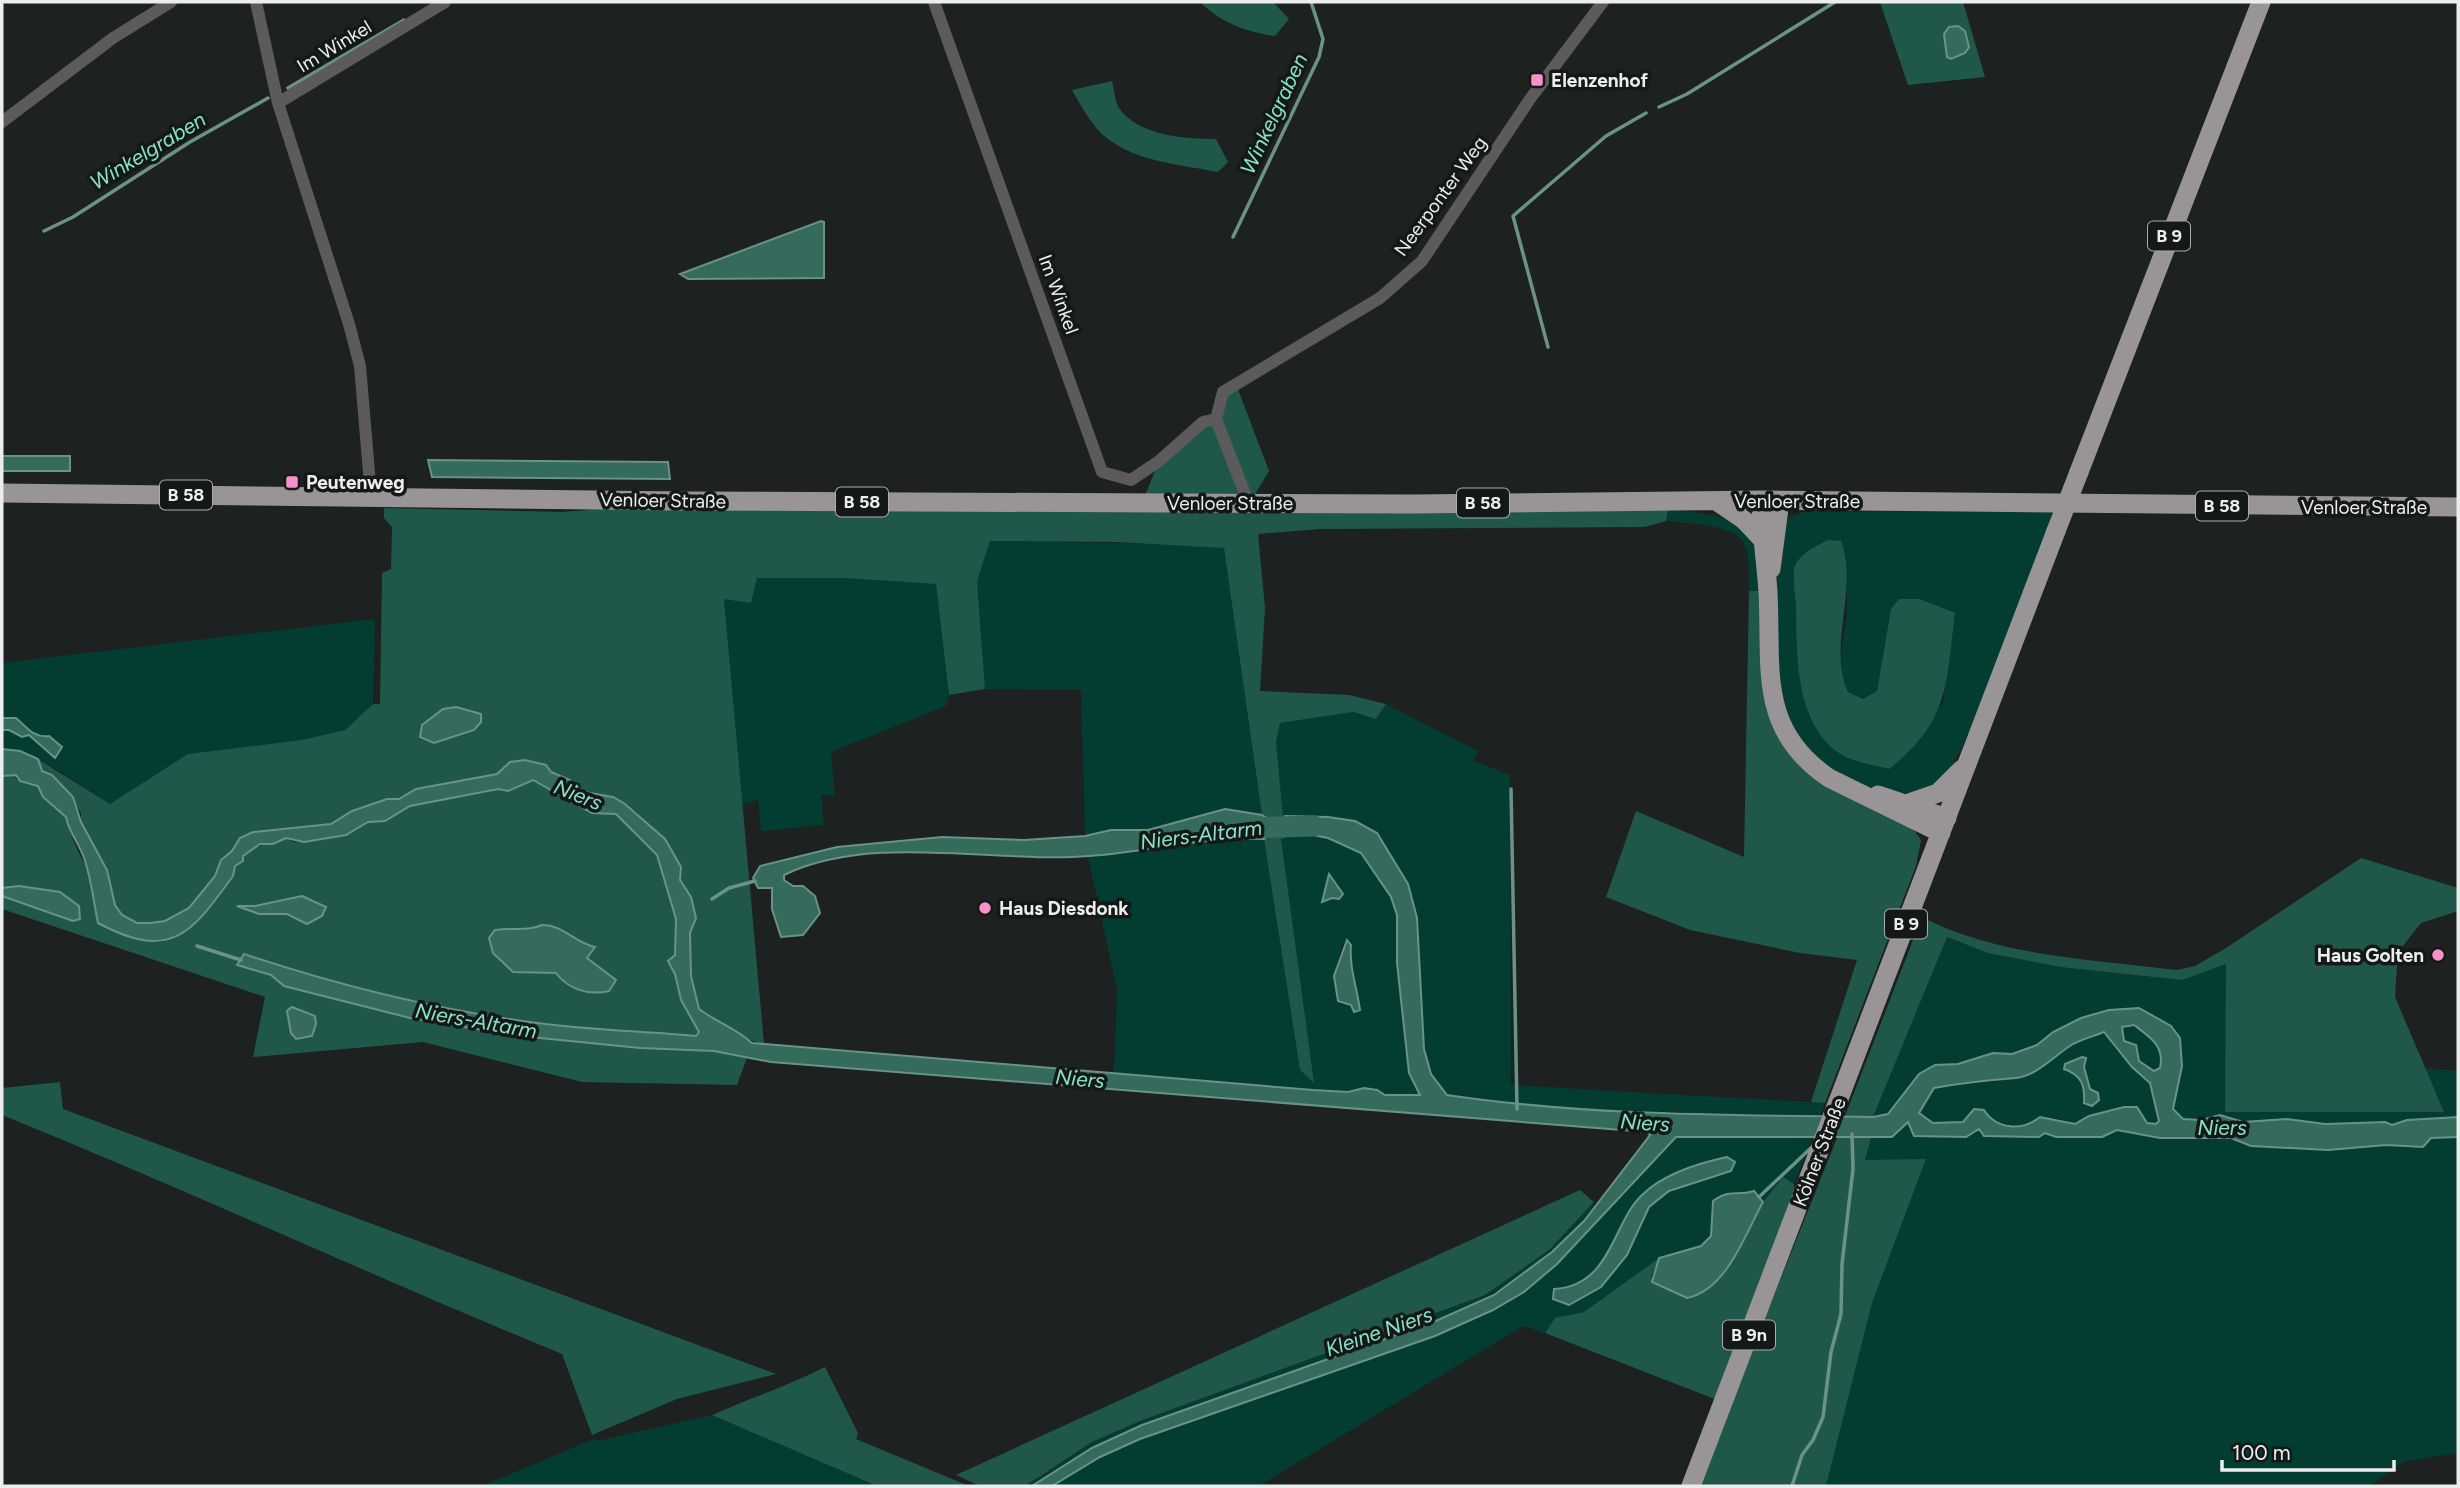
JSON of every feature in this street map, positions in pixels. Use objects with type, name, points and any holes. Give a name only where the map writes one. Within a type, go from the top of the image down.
[{"type":"main road","name":"B 9","points":[[1944,826],[2260,2]]},
{"type":"main road","name":"Venloer Straße","points":[[2,493],[681,501],[1249,503],[1771,500],[2458,508]]},
{"type":"main road","points":[[1716,500],[1744,520],[1761,538]]},
{"type":"main road","points":[[1768,591],[1761,538],[1771,500]]},
{"type":"main road","points":[[1771,500],[1769,678],[1780,723],[1789,740],[1814,768],[1845,787],[1944,826]]},
{"type":"main road","points":[[1909,803],[1938,793],[1968,763]]},
{"type":"main road","points":[[1845,787],[1909,803],[1944,826]]},
{"type":"main road","name":"Kölner Straße","points":[[1691,1486],[1944,826]]},
{"type":"street","points":[[2,122],[113,38],[171,2]]},
{"type":"street","points":[[256,2],[278,103],[360,366],[371,496]]},
{"type":"street","name":"Im Winkel","points":[[278,103],[445,2]]},
{"type":"street","name":"Im Winkel","points":[[934,2],[1102,471],[1131,480],[1159,461],[1203,422],[1216,419]]},
{"type":"street","name":"Neerponter Weg","points":[[1216,419],[1223,392],[1380,298],[1422,261],[1530,99],[1603,2]]},
{"type":"street","points":[[1216,419],[1249,503]]},
{"type":"shaded area","points":[[1200,2],[1273,2],[1289,19],[1275,36],[1226,21]]},
{"type":"shaded area","points":[[1880,2],[1963,2],[1985,77],[1908,85]]},
{"type":"shaded area","points":[[1112,81],[1119,108],[1138,125],[1163,134],[1216,139],[1228,162],[1218,172],[1176,165],[1133,153],[1108,139],[1092,123],[1072,90]]},
{"type":"shaded area","points":[[1236,384],[1269,471],[1249,504],[1142,503],[1159,461],[1216,419],[1223,392]]},
{"type":"shaded area","points":[[705,501],[1668,510],[1666,521],[1644,527],[1320,529],[1258,534],[1265,608],[1260,691],[1349,695],[1386,704],[1376,719],[1353,712],[1280,723],[1276,742],[1285,838],[1281,839],[1314,1083],[1300,1070],[1264,839],[1270,833],[1270,821],[1262,815],[1224,548],[1116,542],[990,541],[977,581],[985,689],[949,695],[936,584],[844,578],[757,578],[751,603],[724,599],[764,1044],[740,1035],[699,1009],[691,976],[690,932],[696,918],[691,897],[680,880],[665,839],[635,811],[613,797],[584,792],[570,780],[551,772],[497,774],[416,789],[399,799],[387,799],[352,811],[331,824],[253,832],[240,838],[232,851],[221,860],[215,876],[189,908],[165,921],[138,923],[122,915],[115,905],[107,870],[81,822],[81,813],[66,789],[42,771],[38,759],[110,804],[188,754],[302,740],[345,730],[373,704],[380,704],[382,573],[391,569],[392,527],[384,518],[384,508],[562,512]]},
{"type":"shaded area","points":[[1668,510],[1715,516],[1737,524],[1746,531],[1757,553],[1760,591],[1749,591],[1747,553],[1738,536],[1719,528],[1666,521]]},
{"type":"shaded area","points":[[1813,511],[2053,512],[2000,658],[1966,739],[1950,769],[1937,785],[1927,790],[1901,793],[1873,788],[1847,779],[1811,752],[1787,715],[1779,684],[1778,667],[1776,591],[1779,548],[1787,520],[1797,514]],"holes":[[[1846,555],[1847,605],[1841,658],[1848,692],[1863,699],[1877,691],[1891,609],[1955,613],[1943,703],[1889,769],[1852,760],[1831,747]]]},
{"type":"shaded area","points":[[1828,540],[1841,541],[1846,559],[1841,655],[1842,674],[1848,692],[1863,699],[1877,691],[1891,609],[1899,599],[1920,599],[1955,613],[1946,681],[1934,717],[1924,734],[1889,769],[1858,761],[1830,746],[1818,732],[1804,698],[1798,659],[1794,570],[1805,553]]},
{"type":"shaded area","points":[[990,541],[1193,544],[1224,548],[1262,815],[1225,809],[1148,830],[1111,830],[1085,836],[1081,690],[985,689],[977,581]]},
{"type":"shaded area","points":[[757,578],[844,578],[936,584],[949,695],[946,706],[831,752],[835,796],[821,794],[824,825],[761,831],[758,800],[742,804],[724,598],[751,603]]},
{"type":"shaded area","points":[[1749,591],[1760,591],[1773,727],[1912,827],[1921,840],[1916,866],[1825,1103],[1811,1102],[1857,960],[1800,953],[1690,930],[1606,897],[1636,811],[1744,857]]},
{"type":"shaded area","points":[[375,619],[373,704],[345,730],[144,784],[110,804],[45,763],[2,749],[2,663]]},
{"type":"shaded area","points":[[1386,704],[1478,751],[1474,761],[1510,775],[1511,1085],[1825,1103],[1820,1117],[1548,1108],[1447,1095],[1431,1074],[1424,1049],[1417,918],[1377,833],[1286,816],[1287,829],[1328,838],[1361,853],[1391,896],[1397,915],[1397,963],[1409,1073],[1421,1095],[1385,1095],[1377,1090],[1364,1088],[1348,1092],[1313,1091],[1114,1073],[1117,990],[1088,857],[1227,837],[1264,839],[1300,1070],[1313,1082],[1281,839],[1285,837],[1276,742],[1280,723],[1353,712],[1376,719]],"holes":[[[1343,942],[1351,946],[1351,962],[1359,1010],[1336,993],[1334,976]]]},
{"type":"shaded area","points":[[17,775],[15,778],[38,786],[43,797],[67,817],[73,840],[92,883],[95,906],[131,932],[155,942],[178,936],[198,921],[215,902],[247,853],[261,845],[286,838],[294,842],[346,835],[368,822],[386,820],[410,806],[499,789],[508,791],[533,780],[592,812],[616,814],[657,855],[676,919],[675,974],[681,1000],[699,1032],[696,1036],[571,1027],[494,1017],[386,995],[244,955],[238,965],[271,975],[284,986],[410,1018],[520,1036],[640,1048],[714,1051],[747,1058],[737,1085],[582,1082],[423,1042],[253,1057],[265,997],[2,909],[2,776]]},
{"type":"shaded area","points":[[2361,858],[2458,888],[2458,911],[2421,923],[2398,952],[2395,997],[2444,1112],[2225,1112],[2226,964],[2182,980],[2060,967],[1988,953],[1947,937],[1873,1117],[1845,1116],[1922,917],[1982,941],[2014,948],[2079,959],[2177,970],[2195,966],[2226,948]]},
{"type":"shaded area","points":[[1946,937],[1988,953],[2060,967],[2182,980],[2226,964],[2226,1112],[2443,1112],[2423,1068],[2458,1071],[2458,1117],[2408,1120],[2392,1125],[2384,1122],[2325,1124],[2287,1119],[2243,1122],[2220,1115],[2201,1120],[2183,1119],[2173,1109],[2182,1066],[2180,1038],[2171,1026],[2139,1008],[2109,1010],[2081,1018],[2053,1032],[2037,1045],[2012,1054],[1993,1053],[1982,1059],[1958,1064],[1948,1063],[1919,1074],[1888,1114],[1873,1117]]},
{"type":"shaded area","points":[[2134,1025],[2155,1043],[2160,1054],[2160,1068],[2154,1071],[2139,1061],[2136,1046],[2124,1041],[2122,1027]]},
{"type":"shaded area","points":[[2104,1032],[2132,1067],[2150,1083],[2159,1121],[2156,1124],[2146,1123],[2137,1107],[2098,1114],[2075,1124],[2053,1118],[2016,1126],[1999,1125],[1984,1111],[1959,1122],[1944,1124],[1918,1114],[1934,1088],[1998,1081],[2041,1067],[2074,1043]]},
{"type":"shaded area","points":[[60,1082],[63,1109],[776,1374],[677,1399],[592,1435],[562,1354],[2,1115],[2,1088]]},
{"type":"shaded area","points":[[1904,1122],[1908,1122],[1909,1130],[1978,1129],[1985,1136],[2039,1137],[2045,1133],[2102,1137],[2116,1130],[2160,1138],[2231,1138],[2251,1146],[2328,1150],[2386,1145],[2409,1148],[2431,1138],[2458,1137],[2458,1453],[2403,1462],[2370,1486],[1826,1486],[1872,1303],[1926,1160],[1865,1160],[1871,1138],[1892,1137]]},
{"type":"shaded area","points":[[1676,1137],[1812,1138],[1794,1184],[1783,1177],[1763,1202],[1754,1192],[1729,1192],[1711,1206],[1711,1236],[1701,1246],[1659,1258],[1584,1312],[1555,1318],[1545,1333],[1523,1326],[1259,1486],[1052,1486],[1100,1457],[1140,1439],[1435,1336],[1493,1310],[1587,1234]],"holes":[[[1727,1157],[1731,1172],[1669,1191],[1649,1207],[1627,1255],[1553,1299],[1554,1289],[1573,1285],[1588,1277],[1599,1265],[1633,1206],[1651,1187],[1682,1170]]]},
{"type":"shaded area","points":[[1837,1138],[1871,1138],[1865,1160],[1926,1159],[1872,1303],[1826,1486],[1698,1486]]},
{"type":"shaded area","points":[[1783,1177],[1794,1184],[1794,1196],[1717,1400],[1545,1333],[1555,1318],[1584,1312],[1659,1258],[1651,1278],[1727,1268],[1763,1202]]},
{"type":"shaded area","points":[[1580,1190],[1594,1202],[1549,1250],[1485,1295],[1140,1421],[1092,1442],[1025,1486],[980,1486],[956,1475]]},
{"type":"shaded area","points":[[1592,1204],[1595,1206],[1548,1256],[1495,1292],[1467,1306],[1406,1331],[1145,1425],[1098,1446],[1032,1486],[1025,1486],[1092,1442],[1140,1421],[1485,1295],[1549,1250]]},
{"type":"shaded area","points":[[825,1367],[858,1433],[856,1439],[969,1486],[877,1486],[712,1415]]},
{"type":"shaded area","points":[[712,1415],[877,1486],[482,1486],[596,1438],[597,1441]]},
{"type":"water","points":[[1958,26],[1965,31],[1969,47],[1965,53],[1951,59],[1947,57],[1944,34],[1949,27]]},
{"type":"water","points":[[824,222],[824,278],[688,279],[680,274]]},
{"type":"water","points":[[2,456],[70,456],[70,471],[2,471]]},
{"type":"water","points":[[428,460],[668,462],[670,479],[432,477]]},
{"type":"water","points":[[456,707],[481,714],[481,722],[474,730],[434,743],[420,737],[422,725],[443,709]]},
{"type":"water","points":[[2,718],[16,718],[34,734],[49,736],[62,747],[55,758],[29,735],[22,737],[9,730],[2,730]]},
{"type":"water","name":"Niers","points":[[2,749],[20,751],[38,759],[42,771],[52,775],[73,797],[81,822],[107,870],[115,905],[122,915],[137,923],[150,923],[165,921],[189,908],[215,876],[221,860],[232,851],[240,838],[253,832],[331,824],[352,811],[387,799],[399,799],[416,789],[497,774],[510,762],[525,760],[546,765],[551,772],[570,780],[584,792],[613,797],[625,804],[665,839],[681,867],[680,880],[691,897],[696,918],[690,933],[691,976],[699,1009],[752,1043],[1313,1090],[1348,1092],[1364,1088],[1377,1090],[1385,1095],[1420,1095],[1409,1073],[1397,963],[1397,915],[1391,897],[1361,853],[1328,838],[1287,830],[1285,816],[1328,817],[1355,821],[1377,833],[1408,884],[1417,918],[1424,1049],[1431,1074],[1447,1095],[1606,1111],[1873,1117],[1888,1114],[1919,1074],[1935,1065],[1958,1064],[1993,1053],[2012,1054],[2037,1045],[2053,1032],[2081,1018],[2109,1010],[2139,1008],[2171,1026],[2180,1038],[2182,1066],[2173,1109],[2183,1119],[2201,1120],[2220,1115],[2243,1122],[2287,1119],[2325,1124],[2385,1122],[2392,1125],[2407,1120],[2458,1117],[2458,1137],[2431,1138],[2423,1147],[2386,1145],[2328,1150],[2251,1146],[2231,1138],[2160,1138],[2117,1130],[2102,1137],[2056,1137],[2045,1133],[2039,1137],[1984,1136],[1979,1129],[1966,1137],[1914,1136],[1908,1122],[1892,1137],[1676,1137],[1557,1264],[1524,1292],[1493,1310],[1435,1336],[1140,1439],[1100,1457],[1052,1486],[1032,1486],[1092,1448],[1142,1425],[1438,1320],[1494,1295],[1552,1252],[1584,1221],[1650,1135],[1647,1132],[771,1062],[714,1051],[640,1048],[520,1036],[410,1018],[284,986],[271,975],[237,965],[244,954],[350,986],[494,1017],[592,1029],[696,1036],[699,1032],[681,1000],[675,974],[668,961],[675,955],[676,919],[657,855],[616,814],[592,813],[533,780],[508,791],[498,789],[410,806],[385,821],[368,822],[346,835],[304,842],[286,838],[273,844],[260,844],[243,856],[243,861],[235,866],[233,876],[191,927],[162,941],[144,940],[123,935],[98,923],[87,866],[66,817],[43,797],[38,786],[20,781],[16,775],[2,776]],"holes":[[[2134,1025],[2155,1043],[2160,1054],[2160,1068],[2154,1071],[2139,1061],[2136,1045],[2124,1041],[2122,1027]],[[2104,1032],[2132,1067],[2150,1083],[2159,1121],[2156,1124],[2147,1123],[2137,1107],[2124,1107],[2089,1116],[2075,1124],[2040,1117],[2018,1126],[1996,1122],[1984,1110],[1974,1109],[1963,1122],[1933,1123],[1919,1113],[1934,1088],[2024,1076],[2039,1069],[2073,1044]]]},
{"type":"water","points":[[1225,809],[1262,815],[1270,821],[1270,833],[1264,839],[1198,842],[1089,856],[895,852],[856,855],[819,862],[784,875],[784,880],[793,886],[803,886],[815,896],[820,913],[803,935],[781,937],[772,909],[772,888],[758,888],[753,878],[760,866],[837,847],[942,837],[1024,840],[1085,836],[1111,830],[1148,830]]},
{"type":"water","points":[[1329,874],[1343,894],[1339,899],[1332,898],[1322,902]]},
{"type":"water","points":[[19,886],[60,892],[79,906],[80,919],[73,921],[2,896],[2,888]]},
{"type":"water","points":[[302,896],[326,907],[322,916],[307,924],[287,914],[259,914],[237,906],[255,906]]},
{"type":"water","points":[[542,925],[556,927],[595,947],[587,958],[616,980],[609,991],[594,993],[579,990],[556,973],[513,972],[493,953],[489,938],[495,930]]},
{"type":"water","points":[[1347,940],[1351,945],[1352,970],[1360,1010],[1354,1012],[1351,1005],[1338,1001],[1334,976]]},
{"type":"water","points":[[292,1007],[315,1016],[316,1024],[312,1036],[296,1039],[291,1033],[287,1011]]},
{"type":"water","points":[[2086,1058],[2084,1067],[2090,1089],[2098,1093],[2099,1100],[2092,1106],[2084,1103],[2083,1085],[2078,1077],[2064,1069],[2065,1064]]},
{"type":"water","points":[[1727,1157],[1735,1162],[1731,1171],[1669,1191],[1649,1207],[1627,1255],[1601,1287],[1569,1305],[1553,1299],[1554,1289],[1573,1285],[1588,1277],[1599,1265],[1633,1206],[1651,1187],[1682,1170]]},
{"type":"water","points":[[1754,1191],[1763,1202],[1733,1259],[1713,1284],[1701,1293],[1687,1298],[1652,1282],[1659,1258],[1701,1246],[1711,1236],[1713,1201],[1724,1195]]},
{"type":"waterway","name":"Winkelgraben","points":[[1233,237],[1319,57],[1323,39],[1311,2]]},
{"type":"waterway","points":[[1659,107],[1687,94],[1835,2]]},
{"type":"waterway","name":"Winkelgraben","points":[[288,88],[404,20]]},
{"type":"waterway","name":"Winkelgraben","points":[[44,231],[73,217],[190,142],[268,98]]},
{"type":"waterway","points":[[1548,347],[1513,216],[1606,136],[1646,113]]},
{"type":"waterway","points":[[1511,789],[1517,1109]]},
{"type":"waterway","name":"Niers-Altarm","points":[[1241,828],[1314,826]]},
{"type":"waterway","points":[[712,899],[729,888],[755,881]]},
{"type":"waterway","points":[[197,946],[241,960]]},
{"type":"waterway","points":[[1792,1486],[1802,1455],[1813,1440],[1823,1417],[1831,1352],[1841,1314],[1842,1264],[1853,1169],[1852,1134]]},
{"type":"waterway","points":[[1759,1197],[1813,1146]]},
{"type":"place","name":"Elenzenhof","points":[[1537,80]]},
{"type":"place","name":"Peutenweg","points":[[292,482]]},
{"type":"place","name":"Haus Diesdonk","points":[[985,908]]},
{"type":"place","name":"Haus Golten","points":[[2438,955]]},
{"type":"water label","name":"Kleine Niers","points":[[1379,1332]]}]
